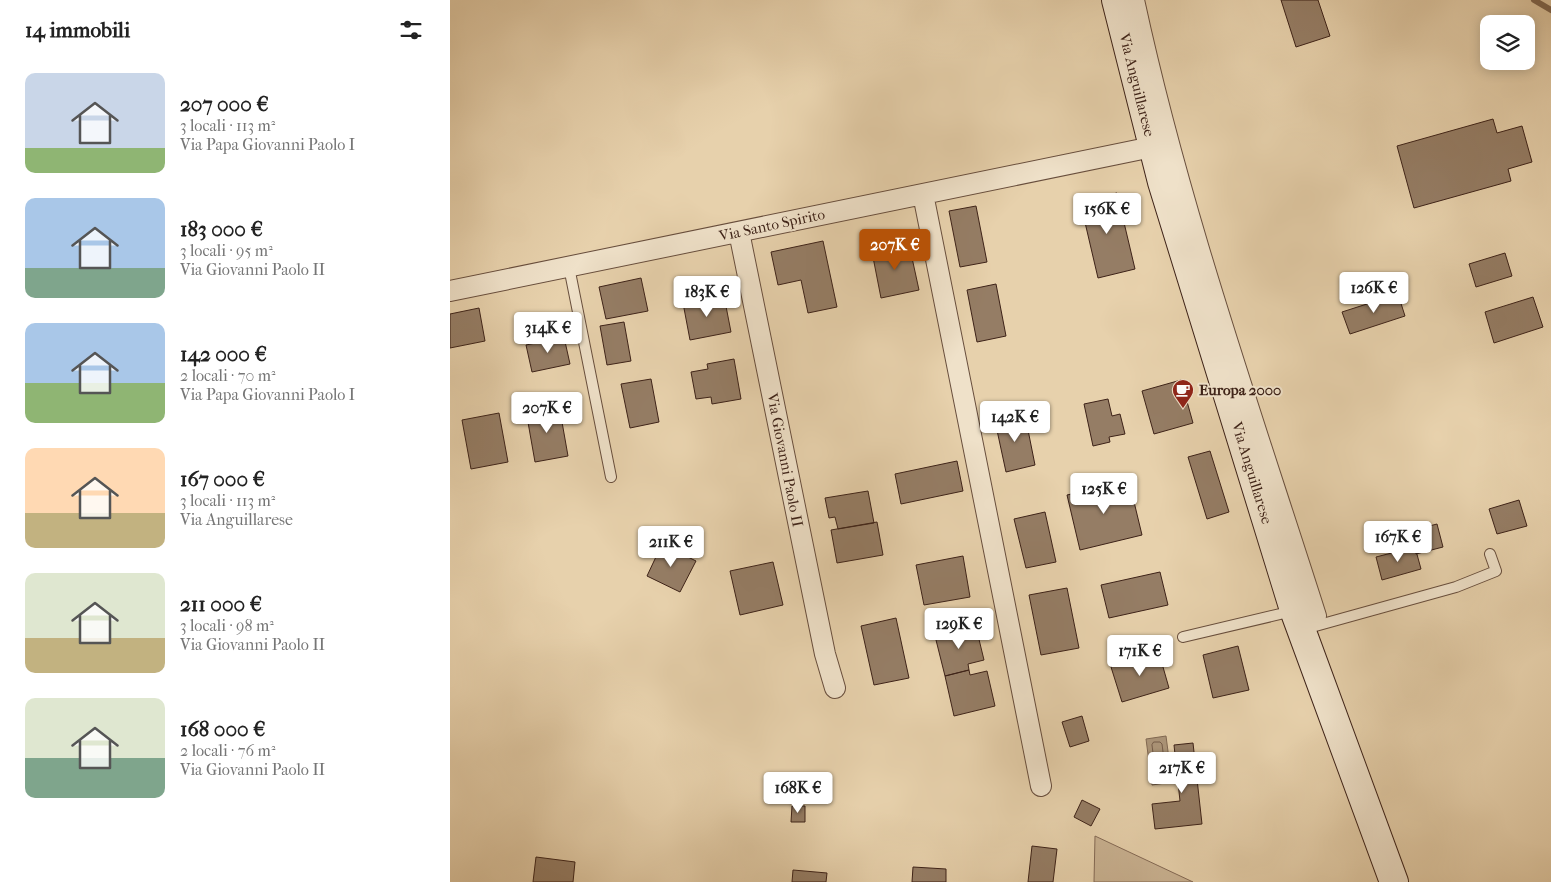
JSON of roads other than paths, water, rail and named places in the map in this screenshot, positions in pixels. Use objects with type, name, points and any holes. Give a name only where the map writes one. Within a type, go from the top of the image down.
[{"type":"main road","name":"Via Anguillarese","points":[[1116,0],[1164,191],[1303,619],[1394,882]]},
{"type":"street","points":[[1134,0],[1149,70],[1303,619]]},
{"type":"street","name":"Via Santo Spirito","points":[[450,291],[1152,147]]},
{"type":"street","points":[[923,194],[1041,786]]},
{"type":"street","name":"Via Giovanni Paolo II","points":[[739,232],[825,654],[835,688]]},
{"type":"lane","points":[[569,267],[611,477]]},
{"type":"lane","points":[[1183,638],[1303,619],[1456,587],[1496,571],[1490,554]]},
{"type":"water","points":[[1166,736],[1172,782],[1152,785],[1146,739]]},
{"type":"waterway","points":[[1534,0],[1551,10]]},
{"type":"place","name":"Europa 2000","points":[[1183,409]]}]
